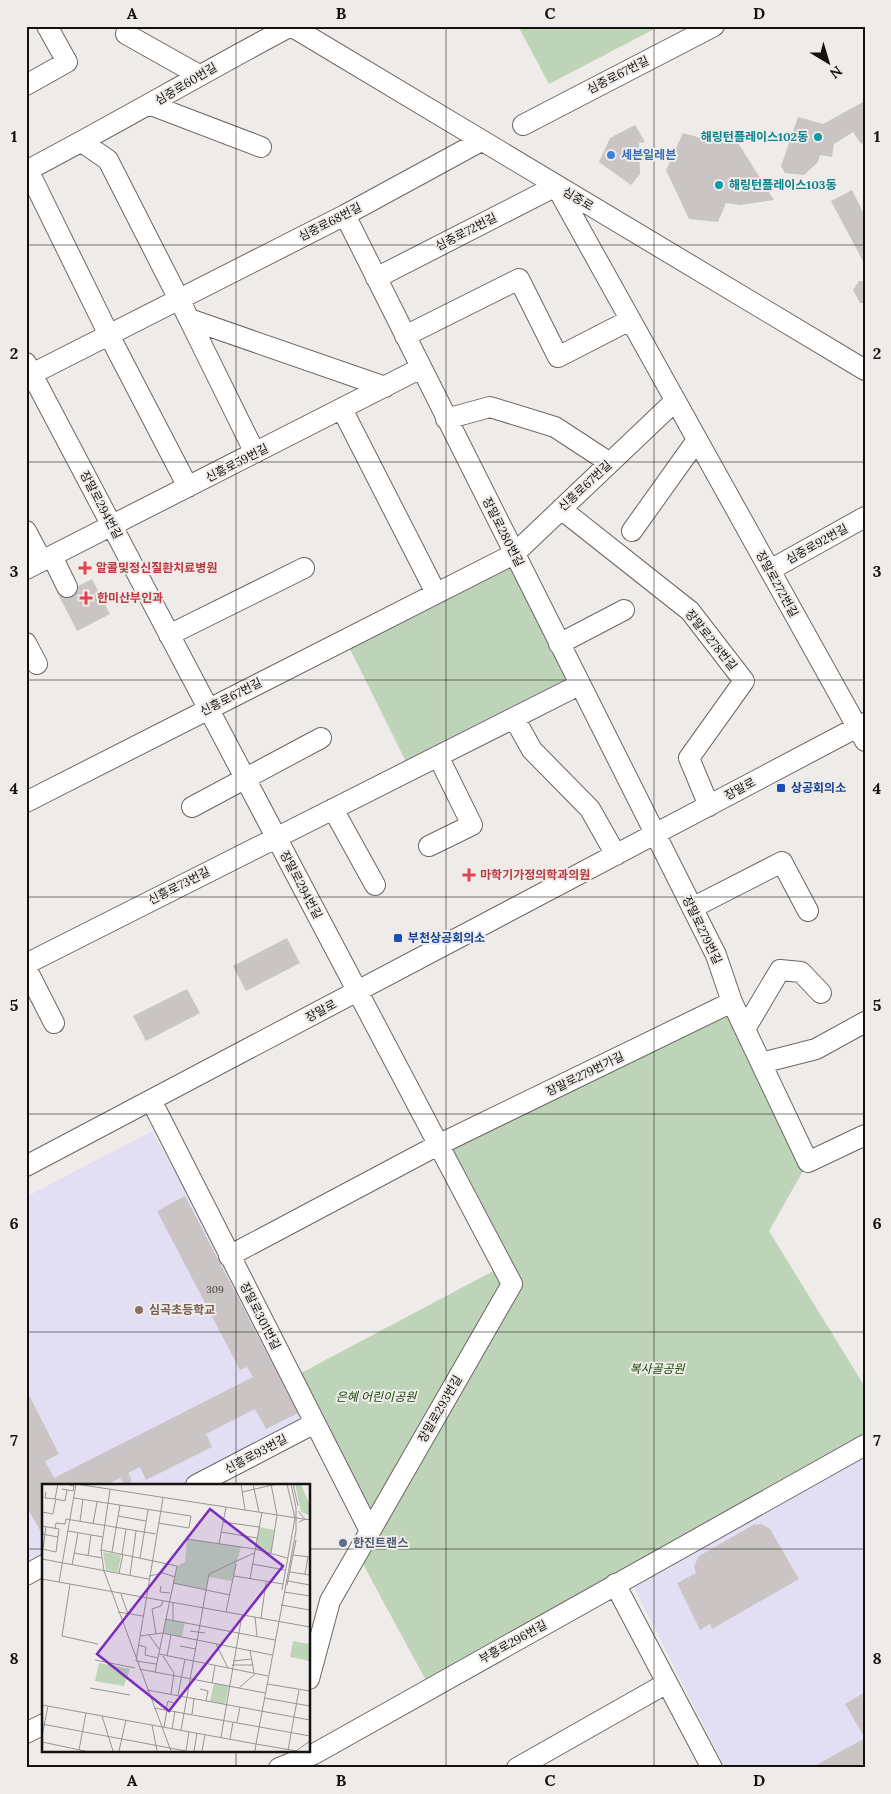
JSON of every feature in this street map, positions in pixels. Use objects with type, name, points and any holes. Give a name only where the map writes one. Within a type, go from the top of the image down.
[{"type":"street","points":[[26,85],[68,62],[47,26]]},
{"type":"street","name":"심중로60번길","points":[[109,335],[27,171],[151,105],[199,75],[291,26]]},
{"type":"street","name":"심중로","points":[[291,26],[865,370]]},
{"type":"street","name":"심중로67번길","points":[[523,125],[714,26]]},
{"type":"street","points":[[126,34],[199,75]]},
{"type":"street","points":[[151,105],[261,147]]},
{"type":"street","name":"심중로68번길","points":[[28,372],[109,335],[178,300],[345,215],[482,141]]},
{"type":"street","points":[[82,142],[108,160],[255,453]]},
{"type":"street","name":"심중로72번길","points":[[376,278],[556,186]]},
{"type":"street","name":"장말로272번길","points":[[556,186],[770,570],[862,730]]},
{"type":"street","name":"장말로280번길","points":[[345,215],[654,835]]},
{"type":"street","points":[[405,336],[519,279],[558,357],[630,320]]},
{"type":"street","points":[[188,319],[385,387]]},
{"type":"street","points":[[109,335],[188,487]]},
{"type":"street","name":"신흥로59번길","points":[[40,562],[421,368]]},
{"type":"street","name":"장말로294번길","points":[[28,372],[112,526],[357,992]]},
{"type":"street","name":"신흥로67번길","points":[[31,795],[514,554],[675,401]]},
{"type":"street","points":[[446,419],[490,407],[555,427],[610,463]]},
{"type":"street","points":[[342,409],[436,593]]},
{"type":"street","points":[[632,532],[697,440]]},
{"type":"street","name":"장말로278번길","points":[[561,509],[690,611],[744,681],[689,758],[709,806]]},
{"type":"street","name":"심중로92번길","points":[[770,570],[865,517]]},
{"type":"street","points":[[26,530],[40,562],[67,587]]},
{"type":"street","points":[[169,635],[304,568]]},
{"type":"street","points":[[559,644],[624,610]]},
{"type":"street","points":[[26,643],[37,664]]},
{"type":"street","name":"신흥로73번길","points":[[54,1023],[26,966],[275,837],[580,685]]},
{"type":"street","points":[[514,718],[532,750],[590,809],[616,855]]},
{"type":"street","name":"장말로","points":[[26,1166],[709,806],[862,730]]},
{"type":"street","points":[[192,807],[321,738]]},
{"type":"street","points":[[429,846],[472,824],[438,756]]},
{"type":"street","points":[[333,809],[375,885]]},
{"type":"street","name":"장말로279번길","points":[[654,835],[716,955],[732,1002],[808,1162],[865,1135]]},
{"type":"street","points":[[692,908],[782,862],[808,911]]},
{"type":"street","points":[[745,1029],[780,970],[802,972],[821,993]]},
{"type":"street","name":"장말로293번길","points":[[310,1675],[330,1600],[512,1284],[357,992]]},
{"type":"street","name":"장말로279번가길","points":[[438,1145],[732,1002]]},
{"type":"street","points":[[761,1063],[816,1049],[865,1022]]},
{"type":"street","name":"장말로301번길","points":[[151,1100],[370,1531]]},
{"type":"street","points":[[229,1256],[438,1145]]},
{"type":"street","name":"신흥로93번길","points":[[198,1484],[315,1423]]},
{"type":"street","name":"부흥로296번길","points":[[280,1768],[314,1755],[615,1584],[865,1446]]},
{"type":"street","points":[[615,1584],[712,1768]]},
{"type":"street","points":[[517,1768],[667,1683]]},
{"type":"street","points":[[26,1733],[42,1725]]},
{"type":"shaded area","name":"심곡초등학교","points":[[152,1131],[315,1423],[198,1484],[42,1484],[42,1566],[31,1572],[26,1562],[26,1197]]},
{"type":"shaded area","points":[[865,1452],[865,1768],[725,1768],[632,1583]]},
{"type":"green space","points":[[518,26],[660,26],[549,84]]},
{"type":"green space","points":[[514,554],[579,685],[410,770],[345,639]]},
{"type":"green space","name":"복사골공원","points":[[732,1002],[808,1162],[769,1231],[865,1387],[865,1446],[430,1688],[357,1553],[512,1284],[438,1145]]},
{"type":"green space","name":"은혜 어린이공원","points":[[499,1268],[505,1286],[371,1515],[301,1373]]},
{"type":"building","name":"해링턴플레이스102동","points":[[865,101],[865,142],[861,144],[853,132],[834,144],[832,157],[820,155],[818,162],[804,175],[785,173],[781,166],[798,117],[823,124]]},
{"type":"building","points":[[635,125],[645,142],[639,143],[640,174],[631,185],[599,162],[610,138]]},
{"type":"building","name":"해링턴플레이스103동","points":[[683,133],[712,141],[733,135],[774,200],[740,205],[726,203],[718,222],[689,219],[666,170]]},
{"type":"building","points":[[852,190],[865,216],[865,265],[831,201]]},
{"type":"building","points":[[859,281],[865,281],[865,303],[860,303],[853,290]]},
{"type":"building","points":[[92,579],[110,614],[77,631],[59,596]]},
{"type":"building","points":[[287,938],[300,963],[246,991],[233,966]]},
{"type":"building","points":[[187,989],[200,1013],[146,1041],[133,1016]]},
{"type":"building","points":[[185,1196],[298,1413],[266,1429],[255,1409],[206,1434],[212,1447],[146,1480],[140,1467],[128,1473],[132,1481],[127,1484],[124,1484],[120,1478],[108,1484],[42,1484],[42,1534],[26,1506],[26,1389],[59,1454],[45,1461],[54,1478],[253,1377],[247,1367],[240,1370],[157,1211]]},
{"type":"building","points":[[761,1524],[770,1529],[799,1579],[712,1629],[710,1624],[700,1630],[677,1583],[696,1573],[694,1566],[699,1556],[753,1525]]},
{"type":"building","points":[[865,1692],[865,1738],[845,1704]]},
{"type":"building","points":[[865,1738],[865,1768],[811,1768]]},
{"type":"place","name":"해링턴플레이스102동","points":[[818,137]]},
{"type":"place","name":"세븐일레븐","points":[[611,155]]},
{"type":"place","name":"해링턴플레이스103동","points":[[719,185]]},
{"type":"place","name":"알콜및정신질환치료병원","points":[[85,568]]},
{"type":"place","name":"한미산부인과","points":[[86,598]]},
{"type":"place","name":"상공회의소","points":[[781,788]]},
{"type":"place","name":"마학기가정의학과의원","points":[[469,875]]},
{"type":"place","name":"부천상공회의소","points":[[398,938]]},
{"type":"place","name":"심곡초등학교","points":[[139,1310]]},
{"type":"place","name":"한진트랜스","points":[[343,1543]]}]
